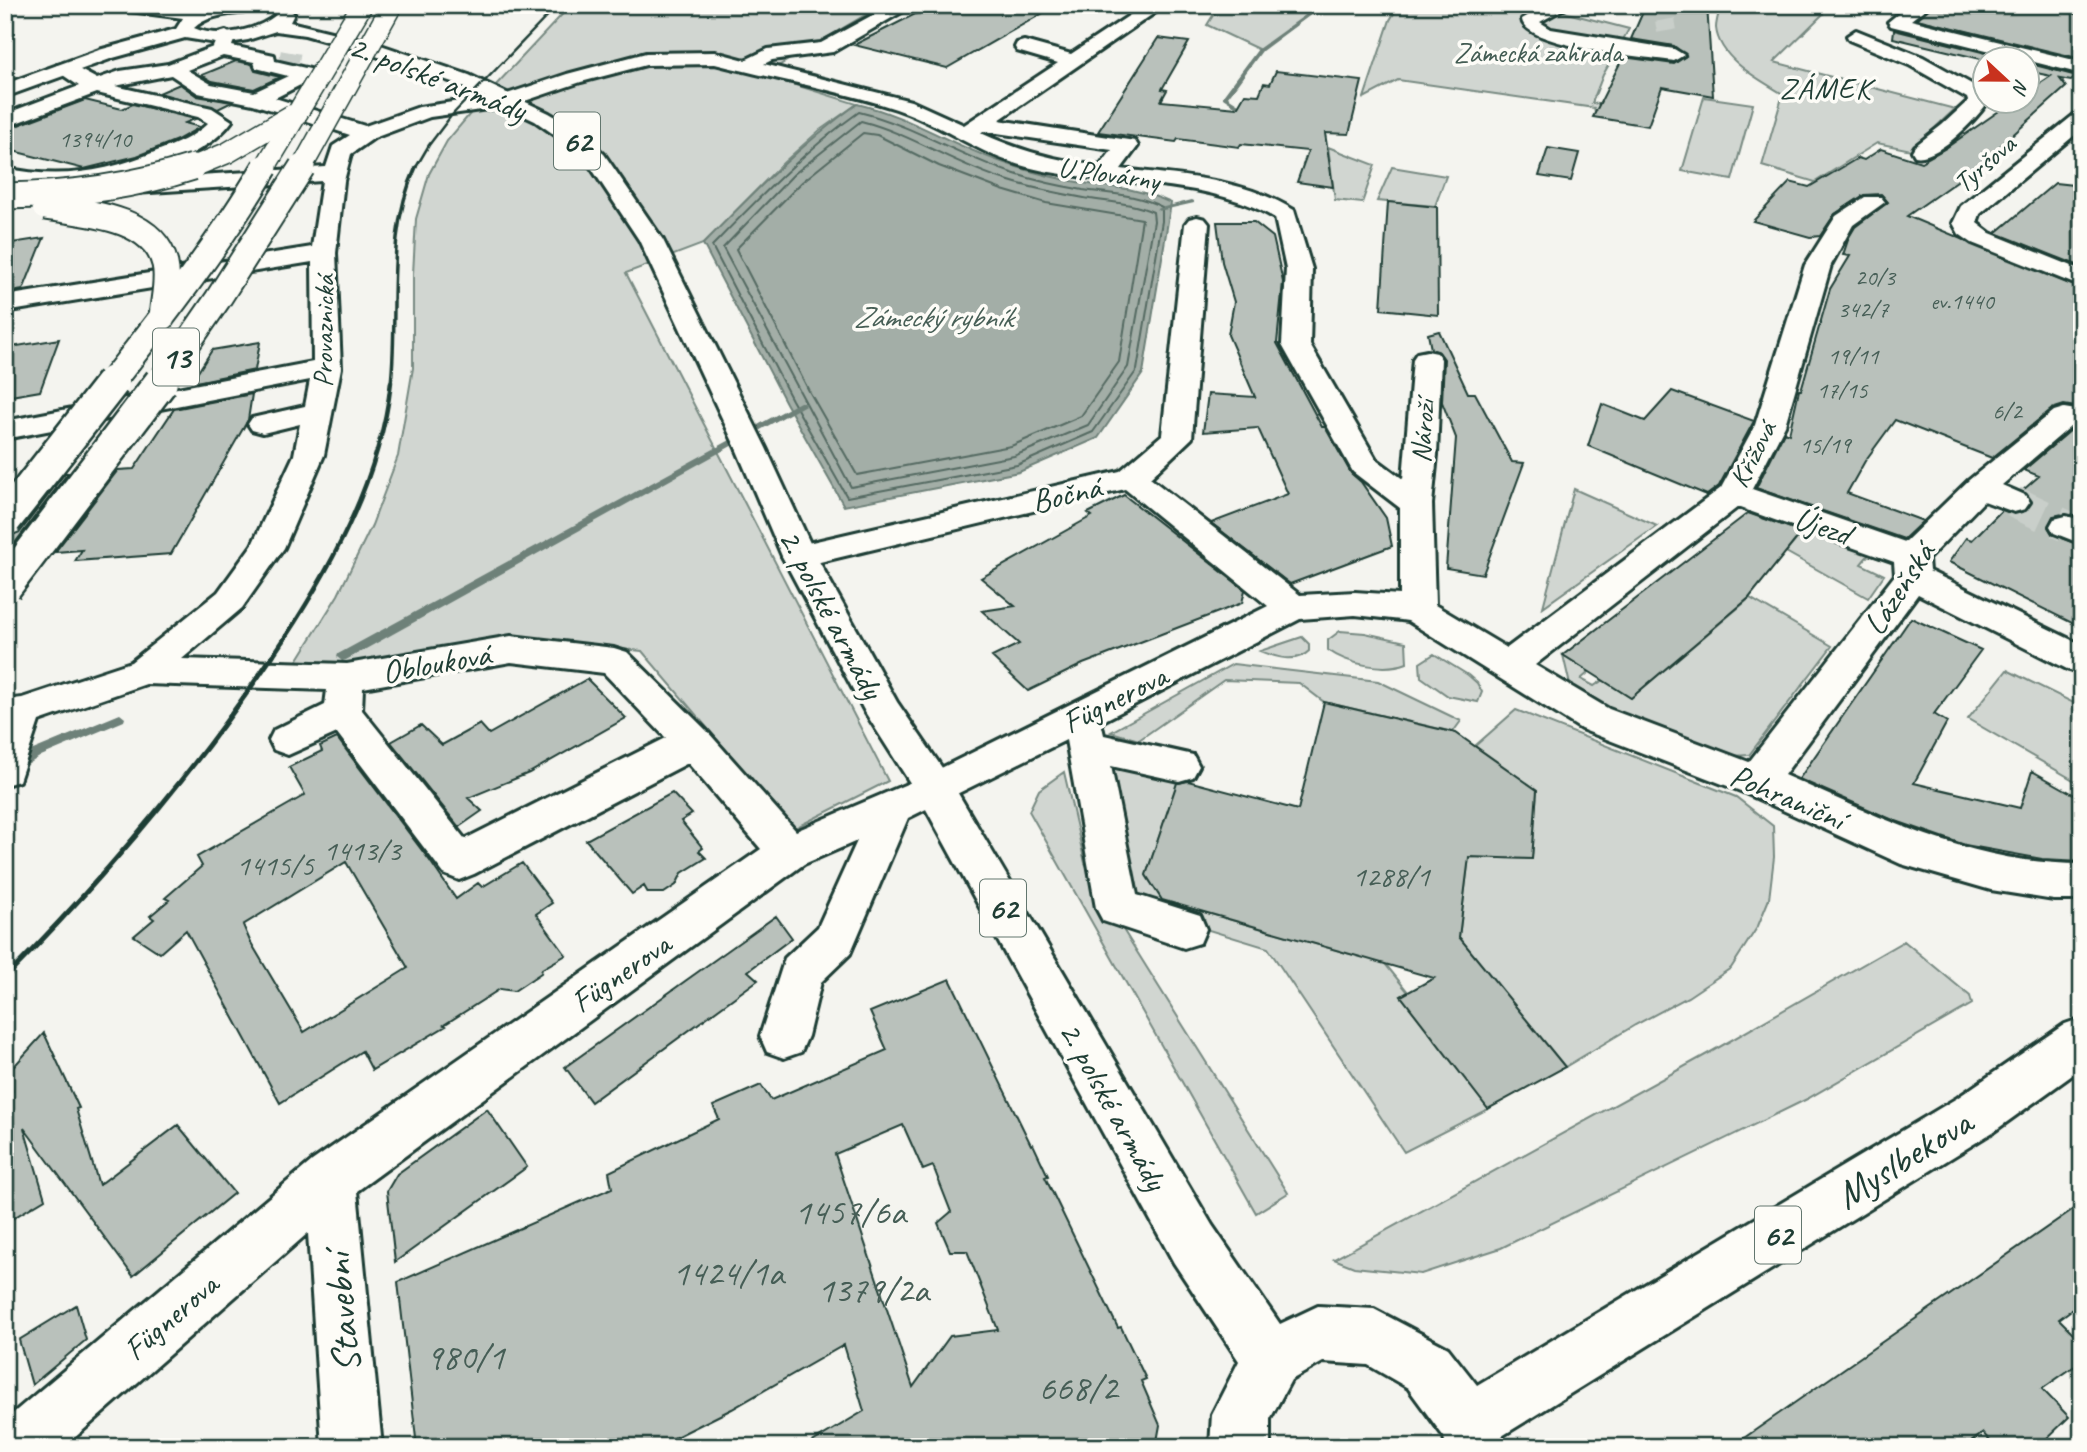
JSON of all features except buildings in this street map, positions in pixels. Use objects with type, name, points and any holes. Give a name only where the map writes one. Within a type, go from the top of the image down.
[{"type":"street","points":[[122,5],[200,15]]},
{"type":"street","name":"62","points":[[200,15],[255,5],[283,13]]},
{"type":"street","name":"13","points":[[5,520],[162,318],[244,202],[362,5]]},
{"type":"street","name":"13","points":[[5,587],[66,512],[205,318],[332,117],[392,5]]},
{"type":"street","points":[[748,64],[768,55],[826,48],[905,5]]},
{"type":"street","points":[[973,128],[1157,5]]},
{"type":"street","points":[[1921,5],[1856,36],[1916,61],[1977,95],[1978,102],[1950,130],[1923,151]]},
{"type":"street","points":[[2072,5],[2082,7]]},
{"type":"street","points":[[1558,7],[1538,14],[1531,19],[1531,24],[1544,33],[1561,38],[1632,48],[1672,46]]},
{"type":"street","name":"62","points":[[5,92],[64,69],[187,32],[224,43],[283,13]]},
{"type":"street","name":"2. polské armády","points":[[283,13],[307,30],[365,46],[461,79],[510,100],[570,135],[596,159],[623,195],[651,240],[799,556],[884,712],[935,789],[1193,1244],[1271,1360]]},
{"type":"street","points":[[187,32],[185,27],[200,15]]},
{"type":"street","points":[[1883,22],[2082,68]]},
{"type":"street","points":[[5,121],[120,77],[172,69],[224,43],[270,61],[306,70],[257,99]]},
{"type":"street","points":[[1024,47],[1074,61]]},
{"type":"street","name":"U Plovárny","points":[[510,100],[574,78],[646,59],[692,57],[748,64],[904,105],[973,128],[998,149],[1031,162],[1223,188],[1261,200],[1286,215],[1299,269],[1296,345],[1364,465],[1416,504]]},
{"type":"street","points":[[205,89],[270,61]]},
{"type":"street","points":[[5,175],[32,183],[102,179],[131,171],[209,136],[221,121],[205,112],[96,86],[74,77],[64,69]]},
{"type":"street","points":[[172,69],[205,89],[257,99],[366,133]]},
{"type":"street","points":[[426,111],[461,79]]},
{"type":"street","name":"Provaznická","points":[[144,671],[230,600],[267,548],[309,455],[327,368],[324,253],[335,173],[341,152],[366,133],[426,111],[510,100]]},
{"type":"street","points":[[5,198],[111,187],[187,169],[242,147],[302,108]]},
{"type":"street","name":"Tyršova","points":[[2082,118],[1965,217],[1968,229],[1981,238],[2082,279]]},
{"type":"street","points":[[973,128],[1127,146],[1106,174]]},
{"type":"street","points":[[2048,147],[2070,154]]},
{"type":"street","points":[[69,182],[134,186],[335,173]]},
{"type":"street","points":[[5,198],[112,220],[135,228],[151,239],[162,250],[166,265],[162,318]]},
{"type":"street","name":"Křížová","points":[[1508,667],[1734,495],[1770,425],[1818,265],[1844,221],[1873,202]]},
{"type":"street","points":[[1131,478],[1177,438],[1197,224]]},
{"type":"street","points":[[5,304],[324,253]]},
{"type":"street","name":"Nároží","points":[[1416,504],[1422,455],[1427,359]]},
{"type":"street","points":[[5,430],[327,368]]},
{"type":"street","points":[[263,424],[320,411]]},
{"type":"street","name":"Lázeňská","points":[[1757,781],[1912,566],[1980,486],[2073,418]]},
{"type":"street","name":"Bočná","points":[[799,556],[1131,478],[1293,608]]},
{"type":"street","points":[[1980,486],[2014,502]]},
{"type":"street","name":"Újezd","points":[[1734,495],[1912,566]]},
{"type":"street","points":[[1416,504],[1418,611]]},
{"type":"street","points":[[1912,566],[1955,582],[2082,661]]},
{"type":"street","name":"Fügnerova","points":[[19,1447],[330,1179],[789,852],[935,789],[1084,730],[1293,608],[1350,601],[1389,604],[1418,611]]},
{"type":"street","name":"Pohraniční","points":[[1418,611],[1595,719],[1757,781],[1916,852],[1991,872],[2082,882]]},
{"type":"street","name":"Oblouková","points":[[14,713],[144,671],[274,677],[345,695],[511,649],[614,661],[693,742],[789,852]]},
{"type":"street","points":[[289,740],[345,695],[459,862],[693,742]]},
{"type":"street","points":[[8,764],[14,713]]},
{"type":"street","points":[[1084,730],[1179,766]]},
{"type":"street","points":[[1084,730],[1118,908],[1184,929]]},
{"type":"street","points":[[784,1036],[801,972],[834,940],[892,808]]},
{"type":"street","name":"Myslbekova","points":[[1473,1435],[1975,1115],[2082,1040]]},
{"type":"street","name":"Stavební","points":[[330,1179],[352,1447]]},
{"type":"street","name":"62","points":[[1271,1360],[1318,1334],[1374,1337],[1428,1368],[1473,1435]]},
{"type":"street","points":[[1240,1447],[1241,1414],[1271,1360]]},
{"type":"green space","points":[[571,5],[882,5],[763,75],[857,104],[820,130],[783,163],[703,244],[626,273],[888,781],[793,829],[642,651],[503,637],[285,680],[338,595],[372,525],[398,456],[413,368],[416,219],[429,174],[447,141]]},
{"type":"green space","points":[[1199,5],[1322,5],[1260,50],[1207,25],[1217,9]]},
{"type":"green space","name":"Zámecká zahrada","points":[[1399,5],[1548,5],[1567,13],[1629,29],[1603,75],[1592,103],[1653,113],[1649,122],[1595,113],[1594,108],[1398,80],[1364,98],[1390,20]]},
{"type":"green space","points":[[1721,5],[1823,5],[1823,14],[1774,62],[1955,109],[1911,150],[1877,143],[1815,182],[1762,166],[1783,94],[1742,67],[1724,49],[1716,28]]},
{"type":"green space","points":[[1704,97],[1753,104],[1732,180],[1682,171]]},
{"type":"green space","points":[[1328,147],[1375,165],[1362,203],[1335,200]]},
{"type":"green space","points":[[1392,167],[1446,176],[1435,206],[1377,201]]},
{"type":"green space","points":[[1574,489],[1657,526],[1543,607]]},
{"type":"green space","points":[[1806,528],[1871,552],[1861,564],[1884,575],[1868,598],[1786,552]]},
{"type":"green space","points":[[1750,598],[1832,646],[1749,755],[1733,756],[1605,709],[1570,685],[1563,655],[1589,672],[1581,679],[1594,686],[1603,680],[1631,698]]},
{"type":"green space","points":[[1340,631],[1365,633],[1406,642],[1407,663],[1377,667],[1355,663],[1336,655],[1328,650],[1328,640]]},
{"type":"green space","points":[[1302,637],[1309,644],[1309,651],[1298,657],[1279,657],[1260,651]]},
{"type":"green space","points":[[1434,654],[1477,683],[1482,692],[1478,702],[1448,696],[1421,677],[1420,663]]},
{"type":"green space","points":[[1233,664],[1378,681],[1461,721],[1453,732],[1324,702],[1299,683],[1224,680],[1139,740],[1111,732]]},
{"type":"green space","points":[[2007,670],[2082,707],[2082,785],[1968,719]]},
{"type":"green space","points":[[1516,710],[1736,797],[1773,826],[1774,857],[1769,899],[1758,926],[1731,968],[1688,997],[1565,1067],[1459,937],[1469,857],[1532,859],[1537,790],[1475,746]]},
{"type":"green space","points":[[1104,762],[1178,781],[1146,875],[1162,900],[1350,954],[1382,960],[1408,992],[1401,996],[1488,1109],[1404,1152],[1268,948],[1143,910],[1123,873]]},
{"type":"green space","points":[[1064,772],[1085,863],[1112,912],[1288,1193],[1256,1213],[1029,811],[1039,790]]},
{"type":"green space","points":[[1904,941],[1970,996],[1972,1004],[1807,1099],[1501,1248],[1421,1274],[1354,1267],[1334,1259],[1709,1053]]},
{"type":"water","name":"Zámecký rybník","points":[[857,104],[896,116],[1020,168],[1065,180],[1138,191],[1171,203],[1143,373],[1098,438],[1019,472],[844,506],[786,403],[703,244],[796,153]]},
{"type":"waterway","points":[[1243,109],[1225,97],[1260,50],[1322,5]]},
{"type":"waterway","points":[[1159,209],[1192,202]]},
{"type":"waterway","points":[[342,657],[803,404]]},
{"type":"waterway","points":[[14,768],[37,753],[120,718]]},
{"type":"tunnel","points":[[1665,20],[1667,31]]},
{"type":"tunnel","points":[[279,60],[306,65]]},
{"type":"tunnel","points":[[2014,502],[2066,526]]},
{"type":"railway","points":[[416,168],[451,116],[558,5]]},
{"type":"railway","points":[[391,383],[396,246],[406,193],[416,168]]},
{"type":"railway","points":[[272,657],[313,593],[348,526],[376,455],[391,382]]},
{"type":"railway","points":[[5,978],[78,902],[147,822],[212,740],[273,655]]},
{"type":"district","name":"ZÁMEK","points":[[1826,88]]}]
